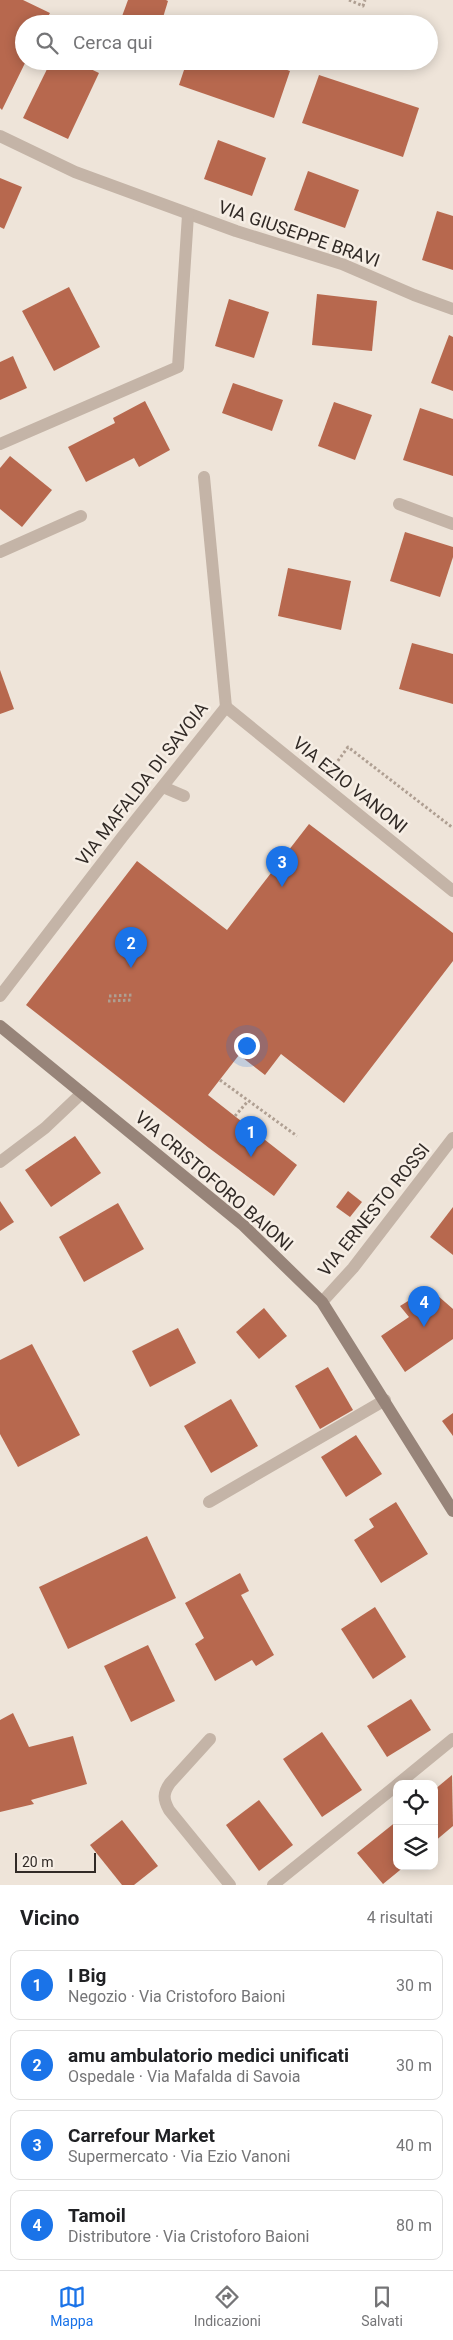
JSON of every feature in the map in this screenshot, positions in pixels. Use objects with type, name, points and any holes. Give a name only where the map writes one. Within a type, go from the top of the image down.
[{"type":"street","name":"VIA GIUSEPPE BRAVI","points":[[0,136],[75,172],[188,215],[342,264],[414,295],[453,309]]},
{"type":"street","points":[[0,444],[178,367],[188,215]]},
{"type":"street","name":"VIA MAFALDA DI SAVOIA","points":[[0,996],[123,836],[226,707],[204,477]]},
{"type":"street","points":[[399,504],[453,524]]},
{"type":"street","points":[[0,552],[81,516]]},
{"type":"street","name":"VIA EZIO VANONI","points":[[226,707],[453,890]]},
{"type":"street","points":[[163,787],[184,796]]},
{"type":"street","name":"VIA CRISTOFORO BAIONI","points":[[0,1026],[242,1224],[322,1302],[453,1511]]},
{"type":"street","points":[[0,1162],[45,1128],[82,1093]]},
{"type":"street","name":"VIA ERNESTO ROSSI","points":[[322,1302],[353,1268],[453,1138]]},
{"type":"street","points":[[209,1502],[385,1400]]},
{"type":"street","points":[[210,1739],[165,1790],[164,1800],[169,1810],[230,1885]]},
{"type":"street","points":[[402,1780],[453,1739]]},
{"type":"street","points":[[273,1885],[393,1787]]},
{"type":"path","points":[[349,0],[363,6],[365,0]]},
{"type":"path","points":[[320,784],[348,747],[453,828]]},
{"type":"path","points":[[109,996],[132,995]]},
{"type":"path","points":[[108,1001],[133,1000]]},
{"type":"path","points":[[220,1080],[297,1136]]},
{"type":"path","points":[[235,1116],[248,1100]]},
{"type":"building","points":[[0,0],[23,0],[50,13],[49,15],[15,15],[15,70],[22,70],[2,110],[0,108]]},
{"type":"building","points":[[128,0],[168,1],[164,15],[122,15]]},
{"type":"building","points":[[47,70],[93,70],[99,73],[68,139],[23,118]]},
{"type":"building","points":[[184,70],[290,71],[274,118],[179,85]]},
{"type":"building","points":[[319,75],[419,108],[403,157],[302,123]]},
{"type":"building","points":[[218,140],[266,158],[252,196],[204,179]]},
{"type":"building","points":[[308,171],[359,190],[345,228],[294,210]]},
{"type":"building","points":[[0,178],[22,187],[4,229],[0,227]]},
{"type":"building","points":[[437,211],[453,216],[453,270],[422,260]]},
{"type":"building","points":[[69,287],[100,347],[54,371],[22,311]]},
{"type":"building","points":[[317,294],[377,301],[372,351],[312,345]]},
{"type":"building","points":[[229,299],[269,312],[254,358],[215,346]]},
{"type":"building","points":[[449,335],[453,337],[453,391],[431,383]]},
{"type":"building","points":[[13,356],[27,388],[0,400],[0,362]]},
{"type":"building","points":[[233,383],[283,400],[272,431],[222,413]]},
{"type":"building","points":[[145,401],[170,450],[139,467],[134,458],[86,482],[68,447],[115,423],[113,418]]},
{"type":"building","points":[[334,402],[372,415],[355,460],[318,446]]},
{"type":"building","points":[[420,408],[453,419],[453,476],[403,460]]},
{"type":"building","points":[[10,456],[52,490],[22,527],[0,509],[0,468]]},
{"type":"building","points":[[405,532],[453,547],[453,557],[440,597],[390,581]]},
{"type":"building","points":[[288,568],[351,581],[341,630],[278,616]]},
{"type":"building","points":[[412,643],[453,654],[453,704],[399,689]]},
{"type":"building","points":[[0,670],[14,709],[0,714]]},
{"type":"building","points":[[309,824],[453,933],[453,961],[344,1103],[281,1054],[265,1075],[239,1055],[208,1095],[297,1165],[274,1196],[209,1148],[26,1005],[137,861],[227,930]]},
{"type":"building","points":[[75,1136],[101,1173],[51,1207],[25,1170]]},
{"type":"building","points":[[348,1191],[362,1202],[350,1217],[336,1207]]},
{"type":"building","points":[[0,1201],[14,1222],[0,1231]]},
{"type":"building","points":[[118,1203],[144,1249],[84,1282],[59,1237]]},
{"type":"building","points":[[453,1207],[453,1255],[430,1237]]},
{"type":"building","points":[[429,1288],[453,1309],[453,1339],[405,1372],[381,1336],[409,1317],[400,1306]]},
{"type":"building","points":[[264,1308],[287,1336],[259,1359],[236,1332]]},
{"type":"building","points":[[178,1328],[196,1363],[150,1387],[132,1351]]},
{"type":"building","points":[[32,1344],[80,1435],[18,1467],[0,1434],[0,1360]]},
{"type":"building","points":[[328,1367],[353,1410],[320,1429],[295,1386]]},
{"type":"building","points":[[231,1399],[258,1446],[211,1473],[184,1426]]},
{"type":"building","points":[[453,1413],[453,1436],[442,1421]]},
{"type":"building","points":[[356,1435],[382,1474],[346,1497],[321,1457]]},
{"type":"building","points":[[396,1502],[428,1554],[381,1583],[354,1540],[374,1527],[369,1519]]},
{"type":"building","points":[[147,1536],[176,1598],[68,1649],[39,1587]]},
{"type":"building","points":[[240,1573],[249,1591],[241,1595],[274,1655],[256,1666],[252,1660],[215,1681],[195,1644],[204,1638],[185,1603]]},
{"type":"building","points":[[375,1607],[406,1657],[373,1679],[341,1629]]},
{"type":"building","points":[[148,1645],[175,1701],[131,1722],[104,1666]]},
{"type":"building","points":[[411,1699],[431,1730],[387,1757],[367,1726]]},
{"type":"building","points":[[13,1713],[29,1747],[73,1736],[87,1784],[31,1800],[34,1804],[0,1812],[0,1720]]},
{"type":"building","points":[[322,1732],[362,1790],[322,1817],[283,1759]]},
{"type":"building","points":[[452,1775],[453,1826],[438,1839],[438,1825],[438,1787]]},
{"type":"building","points":[[259,1800],[293,1845],[259,1871],[226,1825]]},
{"type":"building","points":[[122,1820],[158,1866],[134,1885],[122,1885],[90,1845]]},
{"type":"building","points":[[393,1824],[393,1870],[400,1870],[383,1884],[357,1853]]},
{"type":"place","name":"Carrefour Market","points":[[282,887]]},
{"type":"place","name":"amu ambulatorio medici unificati","points":[[131,968]]},
{"type":"place","name":"I Big","points":[[251,1157]]},
{"type":"place","name":"Tamoil","points":[[424,1327]]}]
